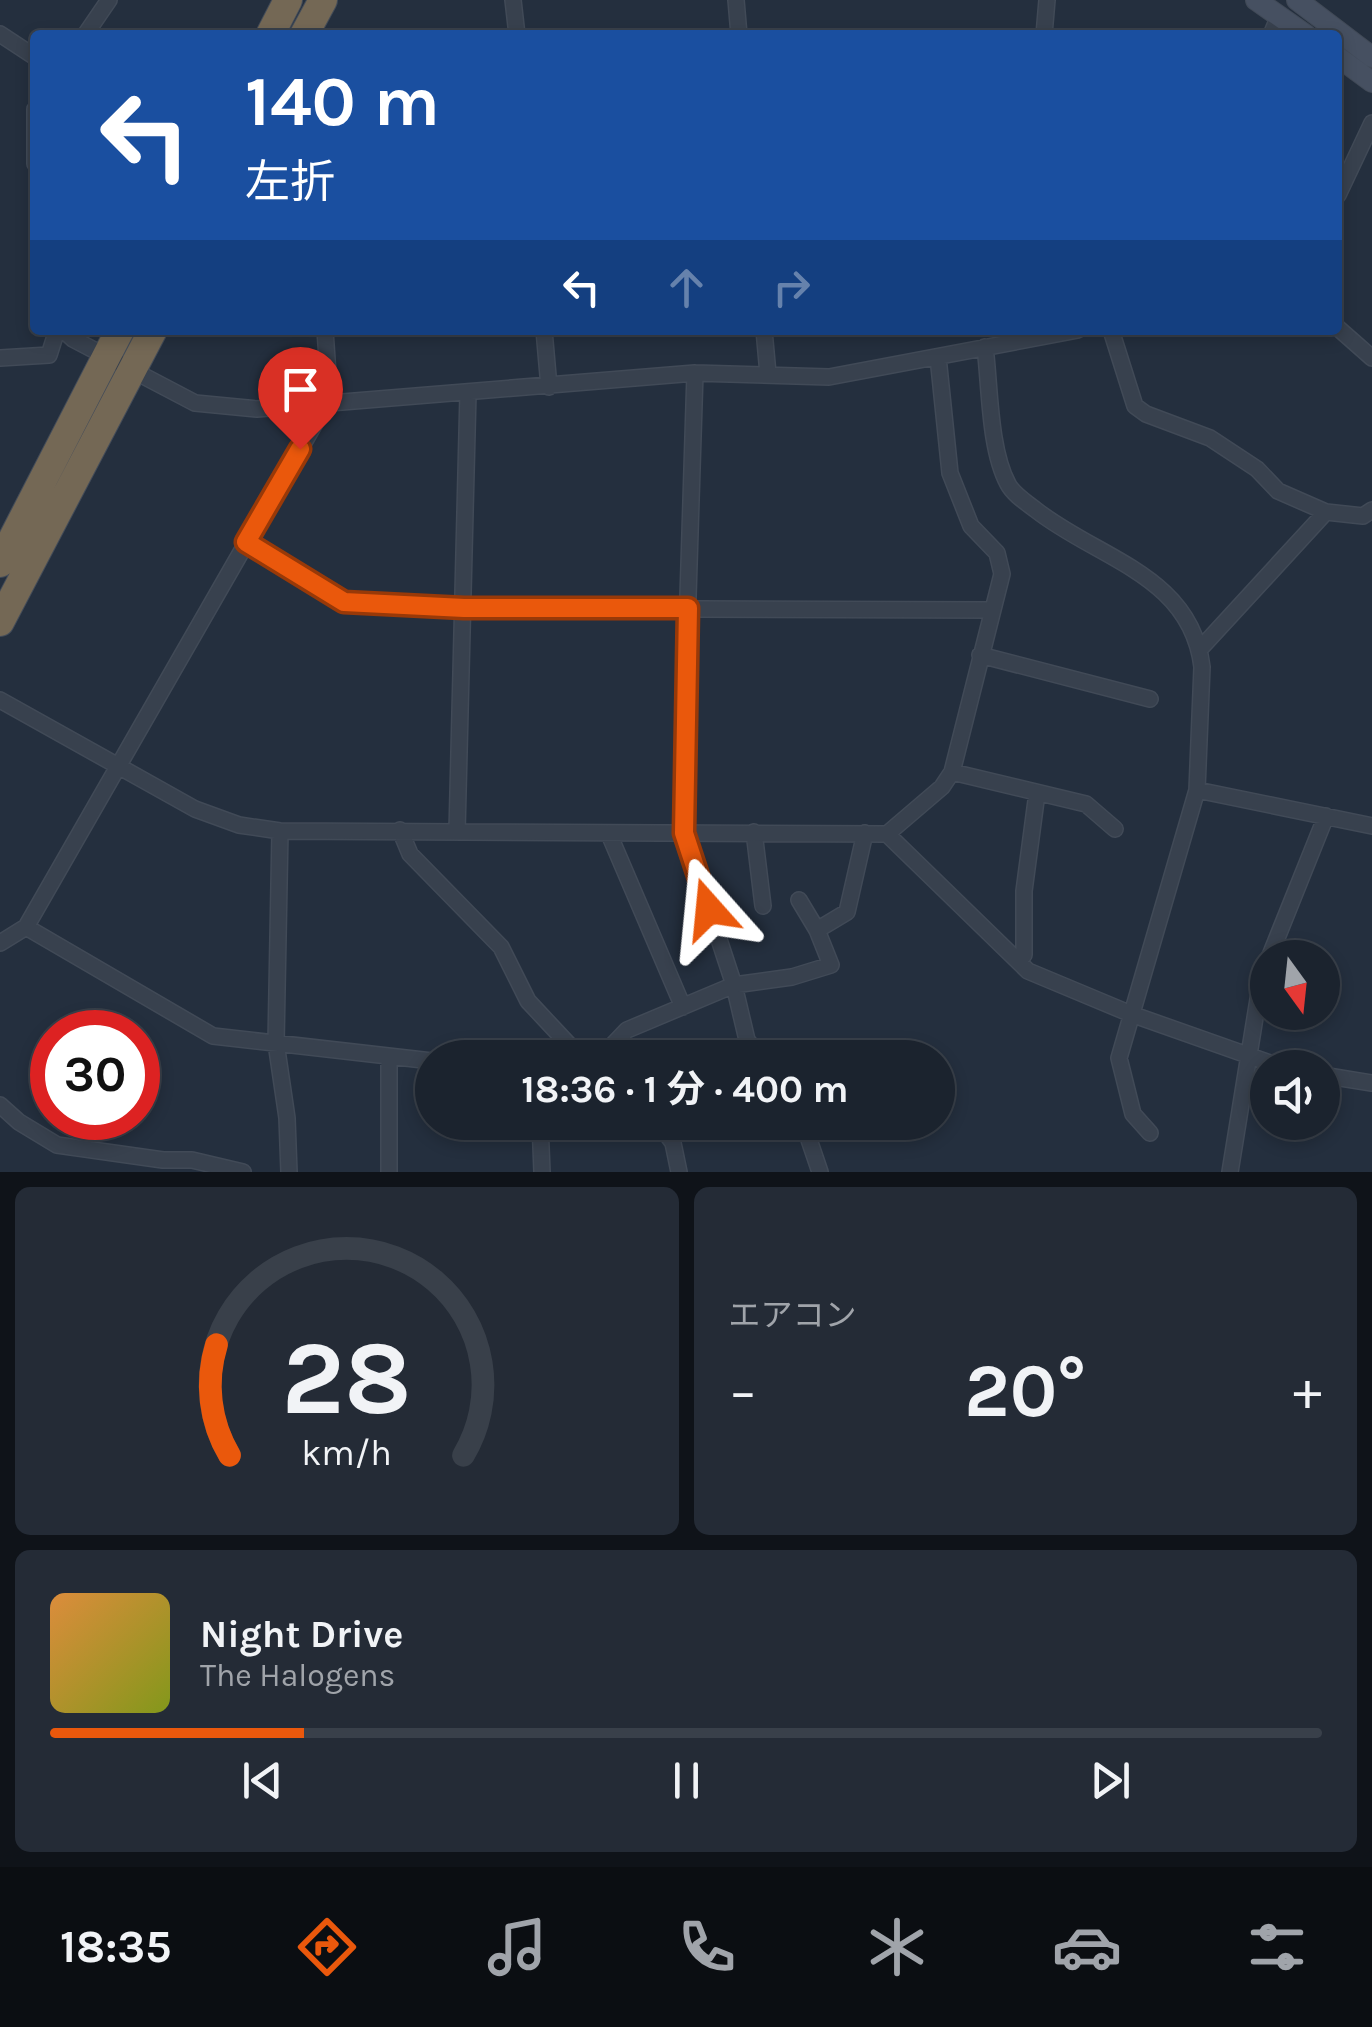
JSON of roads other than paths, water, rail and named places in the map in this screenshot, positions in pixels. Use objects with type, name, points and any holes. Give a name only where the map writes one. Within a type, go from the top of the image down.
[{"type":"highway","points":[[273,30],[288,0]]},
{"type":"highway","points":[[307,30],[323,0]]},
{"type":"highway","points":[[0,563],[118,335]]},
{"type":"highway","points":[[0,622],[150,335]]},
{"type":"street","points":[[88,30],[108,0]]},
{"type":"street","points":[[513,0],[516,30]]},
{"type":"street","points":[[736,0],[739,30]]},
{"type":"street","points":[[1044,30],[1047,0]]},
{"type":"street","points":[[1256,0],[1275,26]]},
{"type":"street","points":[[1297,0],[1336,30]]},
{"type":"street","points":[[0,34],[30,54]]},
{"type":"street","points":[[1342,34],[1372,57]]},
{"type":"street","points":[[1342,60],[1372,82]]},
{"type":"street","points":[[1342,186],[1372,123]]},
{"type":"street","points":[[1342,332],[1372,358]]},
{"type":"street","points":[[0,358],[49,354],[58,335]]},
{"type":"street","points":[[67,335],[195,402],[257,410],[694,373],[828,377],[1032,335]]},
{"type":"street","points":[[0,942],[26,927],[318,418],[324,404],[325,335]]},
{"type":"street","points":[[544,335],[548,387]]},
{"type":"street","points":[[764,335],[768,374]]},
{"type":"street","points":[[1113,335],[1135,406],[1146,414],[1210,438],[1256,469],[1278,490],[1326,512],[1363,516],[1372,510]]},
{"type":"street","points":[[986,347],[998,454],[1008,486],[1051,522],[1150,578],[1175,600],[1200,649],[1197,790],[1118,1058],[1134,1114],[1150,1133]]},
{"type":"street","points":[[887,834],[942,786],[952,772],[1002,574],[997,553],[970,526],[950,473],[938,357]]},
{"type":"street","points":[[694,373],[684,833],[734,985],[747,1040]]},
{"type":"street","points":[[456,832],[468,393]]},
{"type":"street","points":[[1200,649],[1326,512]]},
{"type":"street","points":[[246,542],[344,602],[464,608],[991,610]]},
{"type":"street","points":[[980,655],[1150,698]]},
{"type":"street","points":[[0,700],[195,809],[239,826],[280,832],[887,834],[1028,971],[1250,1058],[1230,1172]]},
{"type":"street","points":[[0,721],[16,709]]},
{"type":"street","points":[[952,772],[1086,804],[1116,829]]},
{"type":"street","points":[[1197,790],[1372,826]]},
{"type":"street","points":[[1018,962],[1024,955],[1024,891],[1038,792]]},
{"type":"street","points":[[1276,940],[1326,816]]},
{"type":"street","points":[[400,830],[410,854],[502,947],[528,1001],[559,1040]]},
{"type":"street","points":[[280,832],[276,1043],[287,1118],[289,1172]]},
{"type":"street","points":[[754,832],[763,906]]},
{"type":"street","points":[[817,930],[846,912],[865,833]]},
{"type":"street","points":[[609,834],[682,1007]]},
{"type":"street","points":[[620,1040],[627,1030],[734,985],[792,977],[830,965],[817,930],[798,900]]},
{"type":"street","points":[[26,927],[213,1036],[415,1059]]},
{"type":"street","points":[[389,1056],[389,1172]]},
{"type":"street","points":[[1340,1078],[1372,1083]]},
{"type":"street","points":[[0,1105],[19,1122],[57,1145],[162,1160],[192,1160],[243,1172]]},
{"type":"street","points":[[541,1140],[542,1172]]},
{"type":"street","points":[[672,1140],[679,1172]]},
{"type":"street","points":[[809,1140],[820,1172]]}]
